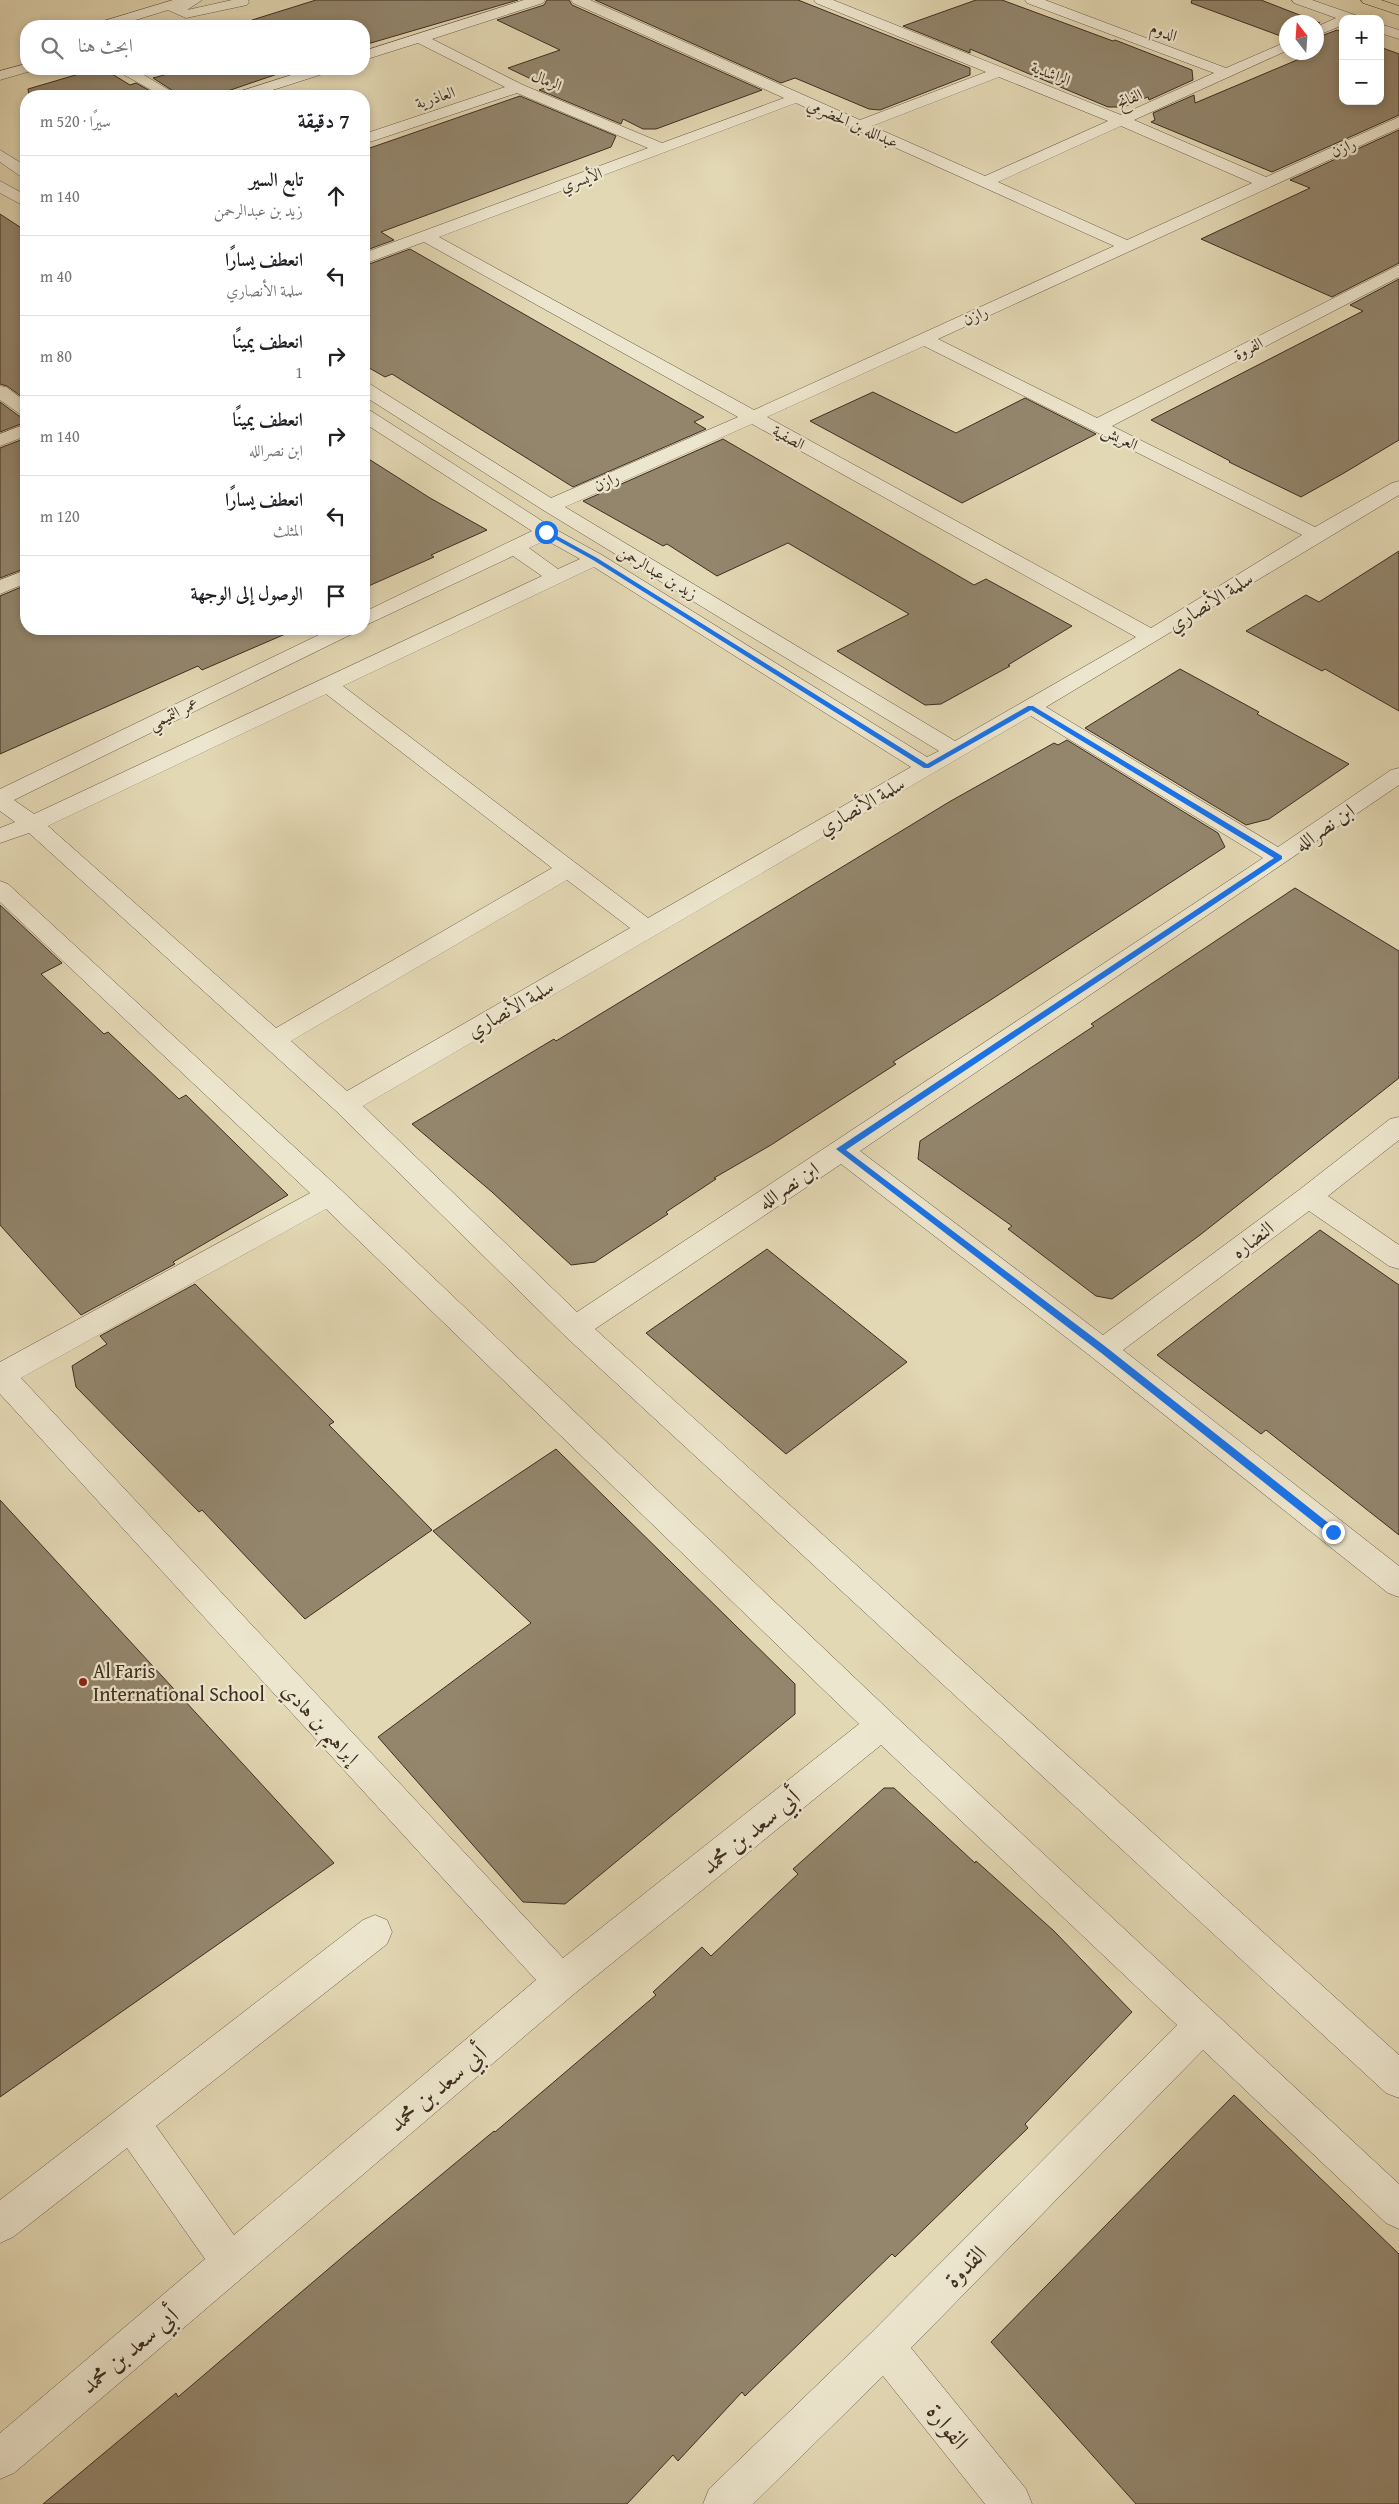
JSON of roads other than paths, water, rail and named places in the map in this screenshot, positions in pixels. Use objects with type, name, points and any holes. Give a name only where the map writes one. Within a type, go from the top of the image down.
[{"type":"main road","points":[[1368,0],[1399,10]]},
{"type":"street","points":[[126,19],[137,4],[132,0]]},
{"type":"street","points":[[123,20],[188,0]]},
{"type":"street","points":[[195,0],[175,10],[186,14],[245,1]]},
{"type":"street","points":[[370,54],[538,0]]},
{"type":"street","name":"عبدالله بن الحضرمي","points":[[578,0],[1127,246]]},
{"type":"street","name":"الراشدية","points":[[821,0],[1122,121],[1266,182]]},
{"type":"street","name":"الدوم","points":[[1032,0],[1227,73]]},
{"type":"street","points":[[1299,0],[1339,16]]},
{"type":"street","points":[[183,20],[245,1]]},
{"type":"street","points":[[1324,29],[1339,23]]},
{"type":"street","points":[[1384,29],[1399,35]]},
{"type":"street","name":"الرمال","points":[[418,38],[518,88],[664,148]]},
{"type":"street","name":"الفاتح","points":[[985,182],[1279,49]]},
{"type":"street","points":[[0,76],[20,70]]},
{"type":"street","points":[[859,126],[999,72]]},
{"type":"street","points":[[135,75],[161,90]]},
{"type":"street","points":[[259,90],[305,75]]},
{"type":"street","name":"العاذرية","points":[[370,137],[518,88]]},
{"type":"street","name":"الأيسري","points":[[370,256],[427,237],[797,98]]},
{"type":"street","name":"رازن","points":[[550,506],[752,417],[1266,182],[1391,133],[1399,122]]},
{"type":"street","points":[[0,155],[20,169]]},
{"type":"street","points":[[0,186],[20,198]]},
{"type":"street","name":"الصفية","points":[[427,237],[1151,637]]},
{"type":"street","name":"الفروة","points":[[1097,426],[1399,270]]},
{"type":"street","name":"العريش","points":[[924,339],[1316,535]]},
{"type":"street","points":[[0,391],[20,406]]},
{"type":"street","name":"زيد بن عبدالرحمن","points":[[370,392],[550,506],[955,751]]},
{"type":"street","name":"زيد بن عبدالرحمن","points":[[370,419],[546,532],[595,559],[927,767]]},
{"type":"street","points":[[370,432],[383,427]]},
{"type":"street","points":[[0,440],[20,432]]},
{"type":"street","name":"سلمة الأنصاري","points":[[345,1104],[1151,637],[1316,535],[1399,487]]},
{"type":"street","points":[[370,617],[546,532]]},
{"type":"street","points":[[514,547],[557,577]]},
{"type":"street","points":[[0,836],[32,824],[595,559]]},
{"type":"street","points":[[0,588],[20,579]]},
{"type":"street","name":"عمر التميمي","points":[[0,799],[335,635]]},
{"type":"street","points":[[328,685],[646,929]]},
{"type":"street","points":[[1031,707],[1279,858]]},
{"type":"street","name":"ابن نصرالله","points":[[575,1328],[840,1149],[1279,858],[1399,775]]},
{"type":"street","points":[[0,799],[32,824],[345,1104],[575,1328],[1399,2080]]},
{"type":"street","points":[[274,1040],[568,869]]},
{"type":"street","points":[[0,889],[328,1195],[882,1726],[1203,2024],[1399,2210]]},
{"type":"street","name":"النضاره","points":[[1103,1350],[1308,1197],[1399,1126]]},
{"type":"street","points":[[840,1149],[1103,1350],[1399,1584]]},
{"type":"street","points":[[0,1376],[328,1195]]},
{"type":"street","points":[[1308,1197],[1399,1259]]},
{"type":"street","name":"إبراهيم بن هادي","points":[[0,1376],[561,1982]]},
{"type":"street","name":"أبي سعد بن محمد","points":[[0,2459],[232,2264],[561,1982],[882,1726]]},
{"type":"street","points":[[0,2224],[375,1932]]},
{"type":"street","name":"القدوة","points":[[724,2504],[885,2347],[1203,2024]]},
{"type":"street","points":[[131,2122],[232,2264]]},
{"type":"street","name":"الفوارة","points":[[885,2347],[1011,2504]]},
{"type":"place","name":"Al Faris International School","points":[[83,1682]]}]
